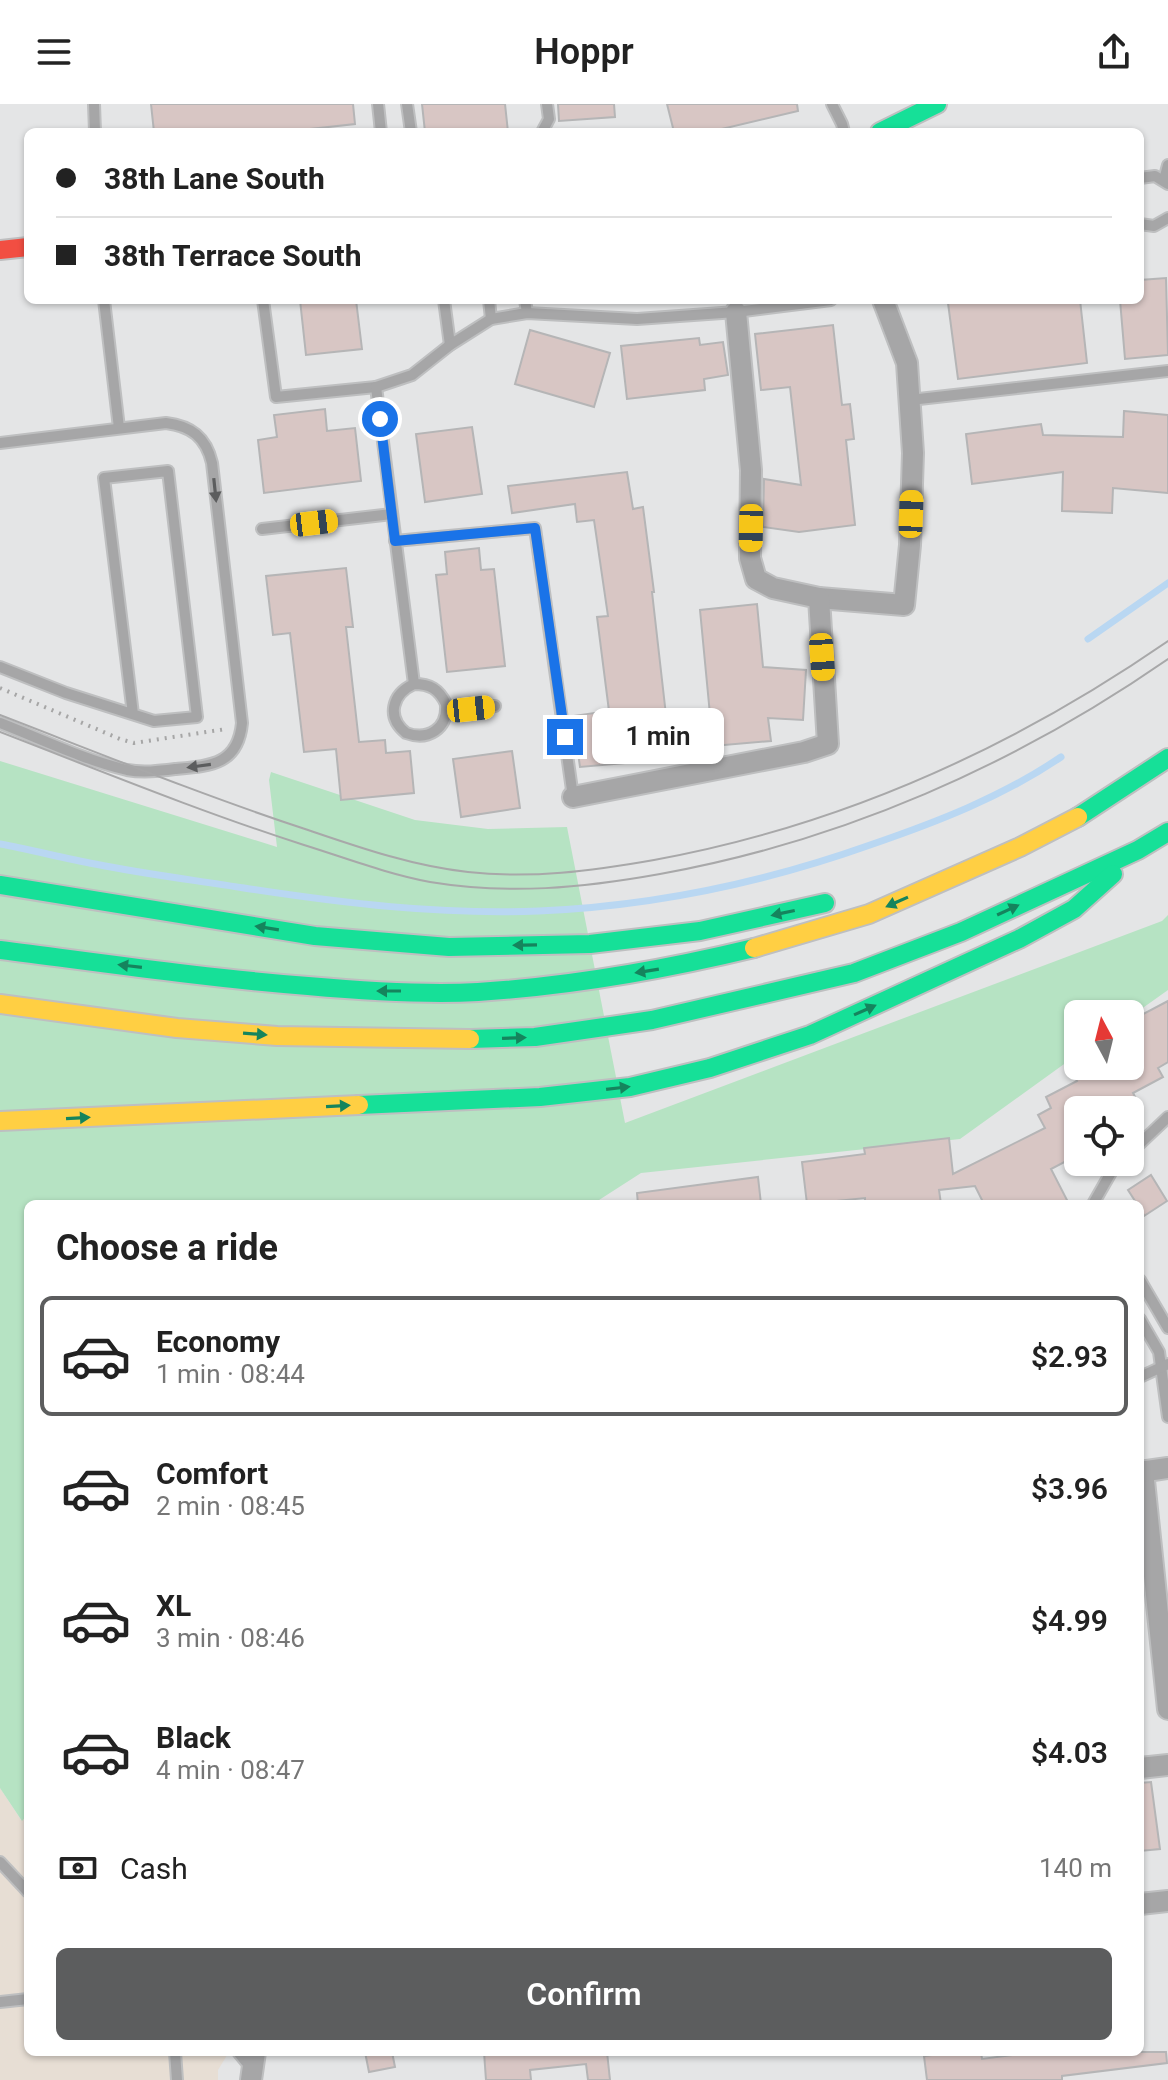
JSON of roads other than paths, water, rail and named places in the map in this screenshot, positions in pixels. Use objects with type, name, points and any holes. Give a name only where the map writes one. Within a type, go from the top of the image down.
[{"type":"main road","points":[[888,128],[937,104]]},
{"type":"main road","points":[[0,250],[24,247]]},
{"type":"main road","points":[[0,950],[246,981],[366,991],[476,992],[675,967],[855,919],[1020,847],[1073,820],[1168,758]]},
{"type":"main road","points":[[0,1004],[177,1028],[277,1036],[434,1040],[535,1037],[652,1020],[854,973],[961,932],[1138,850],[1168,832]]},
{"type":"main road","points":[[882,888],[1020,847]]},
{"type":"main road","points":[[0,1121],[540,1097],[630,1087],[810,1035],[1019,939],[1074,909],[1138,850]]},
{"type":"main road","points":[[0,885],[315,936],[449,947],[605,942],[700,931],[836,901]]},
{"type":"street","points":[[736,312],[751,470],[750,558],[756,579],[773,588],[819,598],[904,605],[910,545],[913,453],[910,400],[907,363],[885,304]]},
{"type":"street","points":[[573,797],[804,752],[828,744],[819,598]]},
{"type":"street","points":[[1144,1472],[1168,1468]]},
{"type":"street","points":[[1144,1512],[1150,1631],[1168,1709]]},
{"type":"street","points":[[1144,1768],[1168,1765]]},
{"type":"street","points":[[1144,1904],[1168,1901]]},
{"type":"lane","points":[[94,104],[95,128]]},
{"type":"lane","points":[[378,104],[381,128]]},
{"type":"lane","points":[[407,104],[410,128]]},
{"type":"lane","points":[[544,128],[549,119],[547,104]]},
{"type":"lane","points":[[832,104],[842,128]]},
{"type":"lane","points":[[1144,177],[1155,176],[1166,182],[1168,165]]},
{"type":"lane","points":[[1144,225],[1154,226],[1168,218]]},
{"type":"lane","points":[[104,304],[119,428]]},
{"type":"lane","points":[[264,304],[276,397],[376,387],[412,375],[450,345],[491,319],[527,313],[637,319],[736,312],[779,304]]},
{"type":"lane","points":[[445,304],[450,345]]},
{"type":"lane","points":[[489,304],[491,319]]},
{"type":"lane","points":[[526,304],[527,313]]},
{"type":"lane","points":[[910,400],[1168,371]]},
{"type":"lane","points":[[376,387],[414,684]]},
{"type":"lane","points":[[0,443],[166,423],[183,425],[206,444],[212,463],[242,723],[237,743],[231,752],[214,764],[149,772],[130,771],[0,723]]},
{"type":"lane","points":[[0,667],[66,693],[154,721],[197,717],[168,471],[104,478],[133,714]]},
{"type":"lane","points":[[262,529],[392,514]]},
{"type":"lane","points":[[395,541],[535,528],[573,797]]},
{"type":"lane","points":[[414,684],[425,684],[435,689],[442,696],[446,711],[442,726],[425,736],[416,737],[399,728],[394,719],[396,697],[414,684]]},
{"type":"lane","points":[[446,711],[495,706]]},
{"type":"lane","points":[[1144,1140],[1168,1117]]},
{"type":"lane","points":[[1095,1200],[1109,1176]]},
{"type":"lane","points":[[1144,1287],[1168,1328]]},
{"type":"lane","points":[[1144,1326],[1164,1365],[1168,1417]]},
{"type":"lane","points":[[1144,1375],[1164,1365]]},
{"type":"lane","points":[[0,1862],[24,1888]]},
{"type":"lane","points":[[0,2002],[24,1999]]},
{"type":"lane","points":[[175,2056],[177,2080]]},
{"type":"waterway","points":[[1088,639],[1168,583]]},
{"type":"waterway","points":[[0,844],[132,871],[354,903],[502,912],[582,908],[707,890],[830,859],[968,807],[1016,784],[1061,757]]},
{"type":"tram line","points":[[0,715],[228,802],[385,855],[468,872],[515,875],[561,873],[631,864],[723,845],[858,804],[923,778],[1048,716],[1168,641]]},
{"type":"tram line","points":[[0,732],[227,819],[382,870],[459,886],[545,888],[631,879],[728,860],[861,819],[925,794],[1050,733],[1168,659]]}]
